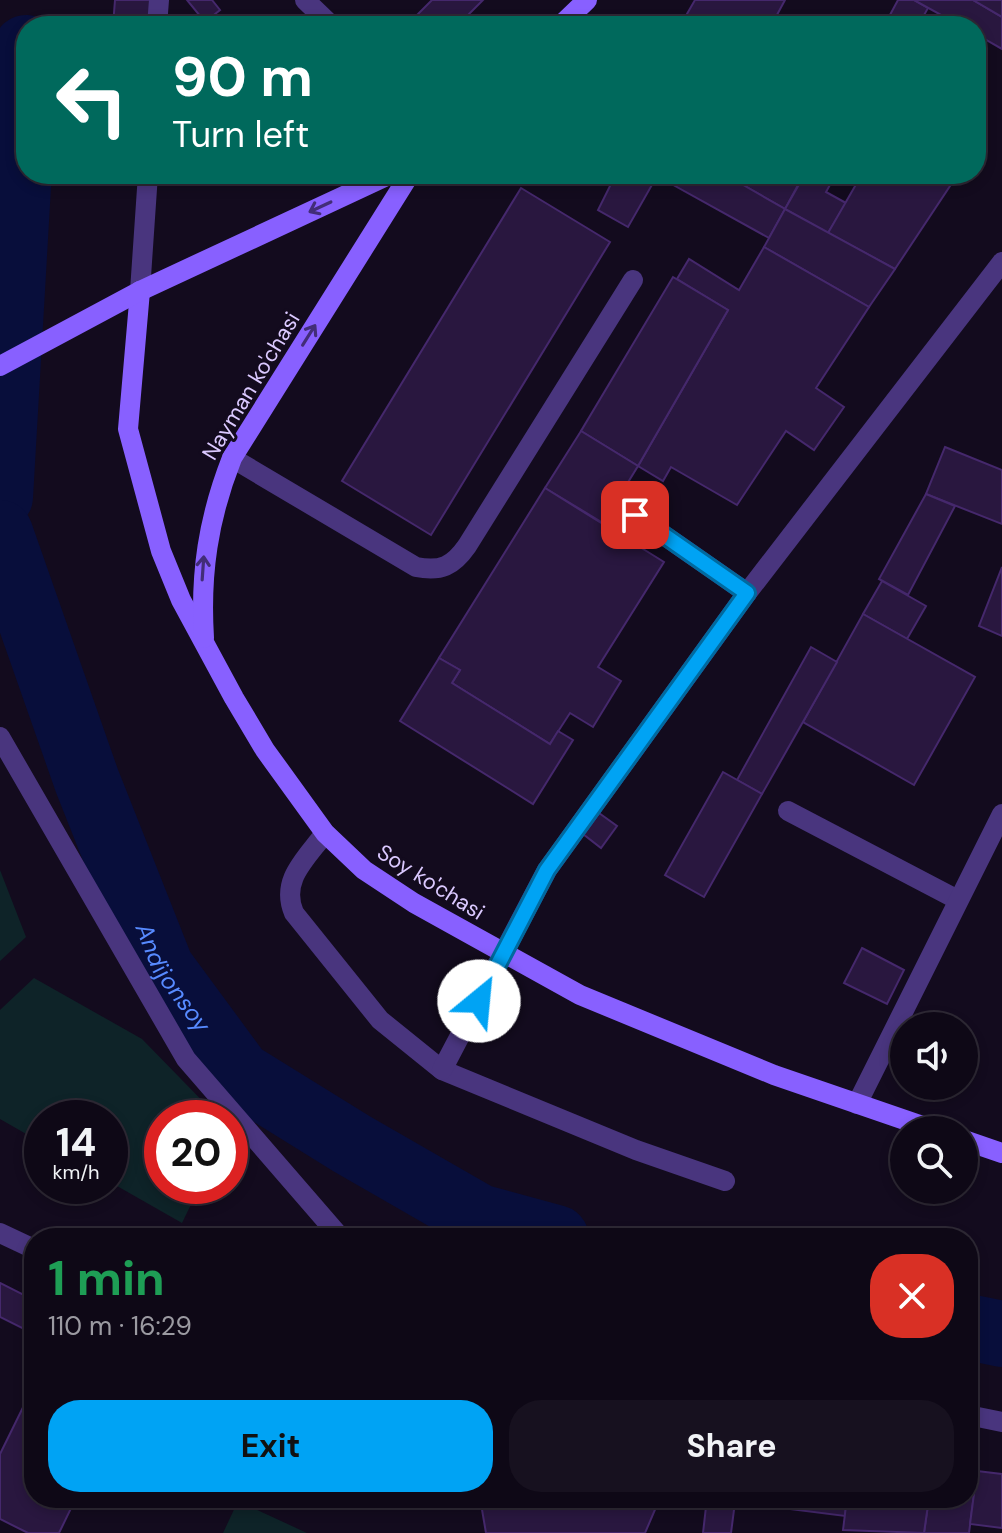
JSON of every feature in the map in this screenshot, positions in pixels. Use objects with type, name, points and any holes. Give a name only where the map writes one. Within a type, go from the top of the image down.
[{"type":"main road","points":[[570,16],[587,0]]},
{"type":"main road","points":[[1,366],[140,291],[370,184]]},
{"type":"main road","name":"Nayman ko'chasi","points":[[204,646],[202,597],[205,548],[215,502],[232,458],[404,184]]},
{"type":"main road","name":"Soy ko'chasi","points":[[140,291],[128,429],[161,551],[204,646],[265,750],[325,833],[364,870],[503,955],[580,995],[676,1037],[893,1116]]},
{"type":"main road","points":[[978,1145],[1002,1153]]},
{"type":"street","points":[[305,0],[322,16]]},
{"type":"street","points":[[140,291],[147,184]]},
{"type":"street","points":[[442,1070],[547,870],[747,593],[1002,262]]},
{"type":"street","points":[[232,458],[416,567],[443,568],[457,561],[467,546],[633,280]]},
{"type":"street","points":[[635,515],[747,593]]},
{"type":"street","points":[[0,737],[186,1059],[332,1228]]},
{"type":"street","points":[[788,811],[958,900]]},
{"type":"street","points":[[857,1104],[1002,814]]},
{"type":"street","points":[[325,833],[291,879],[289,901],[294,913],[380,1020],[442,1070],[636,1150],[725,1181]]},
{"type":"street","points":[[0,1233],[24,1244]]},
{"type":"street","points":[[978,1417],[1002,1422]]},
{"type":"green space","points":[[0,870],[26,937],[0,961]]},
{"type":"green space","points":[[34,978],[142,1039],[201,1100],[144,1100],[144,1201],[128,1192],[128,1100],[24,1100],[24,1133],[0,1119],[0,1010]]},
{"type":"green space","points":[[149,1204],[191,1204],[182,1223]]},
{"type":"green space","points":[[235,1508],[253,1508],[307,1533],[223,1533]]},
{"type":"building","points":[[115,0],[151,0],[150,16],[114,16]]},
{"type":"building","points":[[187,0],[212,0],[220,10],[212,16],[200,16]]},
{"type":"building","points":[[432,0],[483,0],[467,16],[418,14]]},
{"type":"building","points":[[695,0],[785,0],[776,16],[686,16]]},
{"type":"building","points":[[898,0],[914,0],[928,8],[924,16],[889,16]]},
{"type":"building","points":[[914,0],[973,0],[1002,17],[1002,49],[986,40],[986,16],[943,16]]},
{"type":"building","points":[[973,0],[1002,0],[1002,17]]},
{"type":"building","points":[[611,184],[652,184],[628,227],[598,210]]},
{"type":"building","points":[[671,184],[741,184],[785,209],[769,238]]},
{"type":"building","points":[[741,184],[799,184],[785,209]]},
{"type":"building","points":[[799,184],[830,184],[826,192],[846,203],[828,233],[785,209]]},
{"type":"building","points":[[856,184],[951,184],[895,269],[828,233]]},
{"type":"building","points":[[521,188],[610,242],[431,535],[342,481]]},
{"type":"building","points":[[785,209],[895,269],[869,307],[764,247]]},
{"type":"building","points":[[764,247],[869,307],[816,388],[844,407],[814,450],[786,431],[737,505],[671,467],[663,481],[638,466],[728,310],[677,279],[689,259],[739,290]]},
{"type":"building","points":[[673,277],[728,310],[638,466],[581,431]]},
{"type":"building","points":[[581,431],[638,466],[603,523],[545,488]]},
{"type":"building","points":[[945,447],[1002,470],[1002,524],[926,494]]},
{"type":"building","points":[[545,488],[664,562],[598,667],[621,681],[593,727],[570,713],[550,744],[452,683],[460,670],[439,658]]},
{"type":"building","points":[[926,494],[955,506],[908,595],[879,579]]},
{"type":"building","points":[[1002,567],[1002,636],[979,626]]},
{"type":"building","points":[[882,581],[926,606],[907,639],[863,614]]},
{"type":"building","points":[[863,614],[975,677],[914,785],[803,722]]},
{"type":"building","points":[[811,647],[837,662],[762,794],[737,780]]},
{"type":"building","points":[[439,658],[460,670],[452,683],[550,744],[558,731],[573,740],[533,804],[400,721]]},
{"type":"building","points":[[723,772],[762,794],[704,897],[665,875]]},
{"type":"building","points":[[599,813],[617,826],[601,848],[583,834]]},
{"type":"building","points":[[862,948],[904,970],[887,1004],[844,983]]},
{"type":"building","points":[[0,1283],[24,1295],[24,1329],[0,1317]]},
{"type":"building","points":[[24,1405],[24,1508],[71,1508],[59,1533],[28,1533],[0,1519],[0,1454]]},
{"type":"building","points":[[978,1471],[1002,1474],[1002,1528],[970,1524],[972,1508],[978,1508]]},
{"type":"building","points":[[482,1508],[656,1508],[645,1533],[486,1533]]},
{"type":"building","points":[[706,1508],[734,1508],[731,1533],[703,1533]]},
{"type":"building","points":[[782,1508],[846,1508],[845,1516]]},
{"type":"building","points":[[846,1508],[928,1508],[924,1533],[843,1530]]},
{"type":"building","points":[[928,1508],[972,1508],[969,1533],[924,1533]]},
{"type":"waterway","name":"Andijonsoy","points":[[0,497],[18,184]]},
{"type":"waterway","name":"Andijonsoy","points":[[0,533],[87,781],[161,968],[239,1074],[479,1217],[519,1228]]},
{"type":"waterway","name":"Andijonsoy","points":[[978,1329],[1002,1334]]},
{"type":"route","points":[[479,1001],[547,870],[747,593],[635,515]]}]
